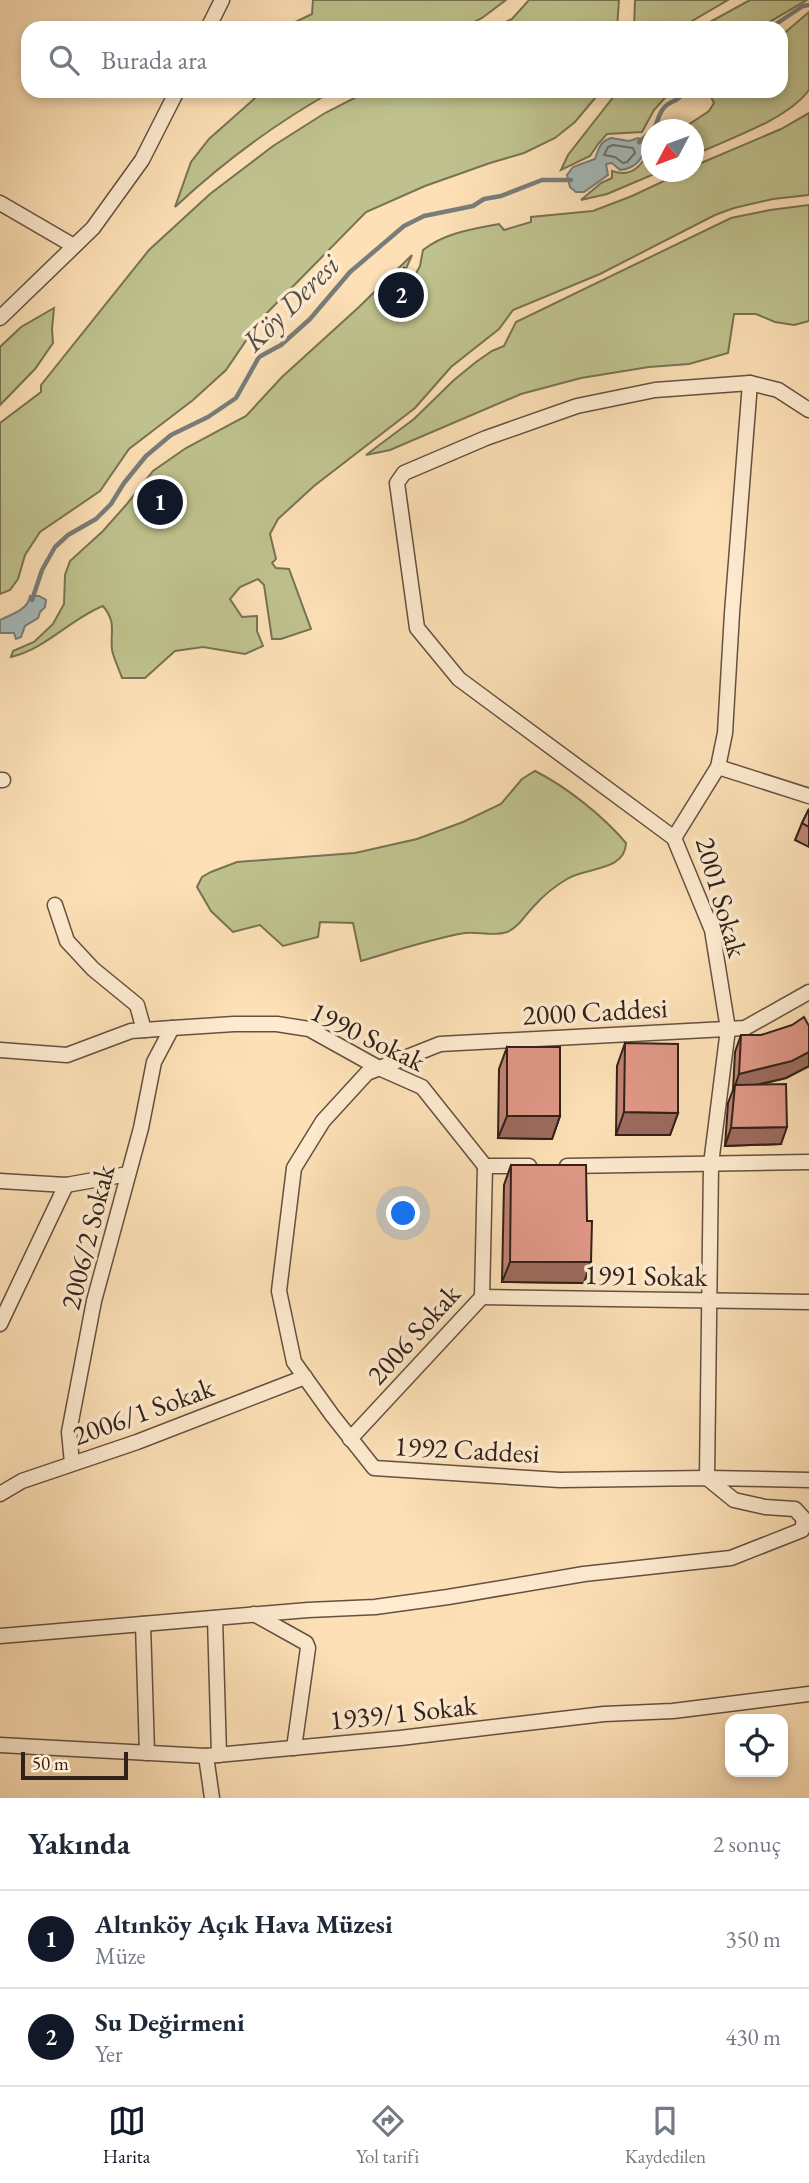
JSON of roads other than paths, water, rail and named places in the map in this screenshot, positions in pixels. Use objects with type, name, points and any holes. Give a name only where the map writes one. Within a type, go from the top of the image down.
[{"type":"street","points":[[212,21],[222,0]]},
{"type":"street","points":[[0,318],[93,228],[142,160],[173,98]]},
{"type":"street","points":[[0,203],[74,246]]},
{"type":"street","points":[[674,838],[459,679],[417,628],[397,483],[404,473],[486,438],[577,406],[656,390],[750,383],[778,390],[809,410]]},
{"type":"street","name":"2001 Sokak","points":[[708,1478],[711,1164],[728,1029],[712,930],[674,838],[718,767],[725,733],[750,383]]},
{"type":"street","points":[[718,767],[809,796]]},
{"type":"street","points":[[55,905],[67,941],[93,970],[137,1005],[144,1030]]},
{"type":"street","name":"2000 Caddesi","points":[[379,1068],[440,1044],[745,1028],[809,992]]},
{"type":"street","name":"1990 Sokak","points":[[0,1050],[67,1055],[131,1031],[172,1028],[278,1024],[309,1029],[379,1068],[422,1087],[485,1166]]},
{"type":"street","name":"2006/2 Sokak","points":[[72,1463],[69,1432],[92,1314],[141,1128],[154,1062],[172,1028]]},
{"type":"street","name":"1992 Caddesi","points":[[379,1068],[367,1073],[323,1121],[294,1168],[279,1291],[293,1362],[374,1468],[560,1480],[809,1480]]},
{"type":"street","points":[[485,1166],[809,1162]]},
{"type":"street","name":"2006 Sokak","points":[[350,1439],[482,1297],[485,1166]]},
{"type":"street","points":[[0,1181],[66,1185],[128,1174]]},
{"type":"street","points":[[0,1324],[5,1298],[66,1185]]},
{"type":"street","name":"1991 Sokak","points":[[482,1297],[809,1302]]},
{"type":"street","name":"2006/1 Sokak","points":[[0,1494],[22,1481],[137,1442],[305,1377]]},
{"type":"street","points":[[0,1636],[375,1606],[447,1597],[584,1574],[731,1558],[802,1530],[804,1520],[795,1509],[765,1507],[734,1500],[708,1478]]},
{"type":"street","points":[[254,1614],[300,1639],[308,1648],[293,1748]]},
{"type":"street","points":[[212,1798],[215,1618]]},
{"type":"street","points":[[143,1624],[147,1753]]},
{"type":"street","name":"1939/1 Sokak","points":[[0,1745],[213,1756],[604,1714],[673,1711],[809,1694]]},
{"type":"water","points":[[641,139],[641,158],[626,169],[620,170],[612,163],[606,164],[608,175],[584,192],[576,192],[570,187],[567,175],[573,167],[595,159],[607,140]]},
{"type":"water","points":[[30,596],[39,596],[46,600],[38,618],[25,626],[21,637],[16,639],[14,633],[0,633],[0,620],[23,608]]},
{"type":"waterway","name":"Köy Deresi","points":[[780,21],[809,5]]},
{"type":"waterway","name":"Köy Deresi","points":[[658,119],[663,109],[679,98]]},
{"type":"waterway","name":"Köy Deresi","points":[[32,600],[42,570],[55,547],[68,535],[96,519],[111,504],[146,456],[171,435],[208,417],[236,398],[259,357],[281,345],[310,319],[350,272],[404,226],[424,216],[473,206],[484,199],[501,196],[542,180],[571,180]]},
{"type":"place","name":"Su Değirmeni","points":[[401,295]]},
{"type":"place","name":"Altınköy Açık Hava Müzesi","points":[[160,502]]}]
